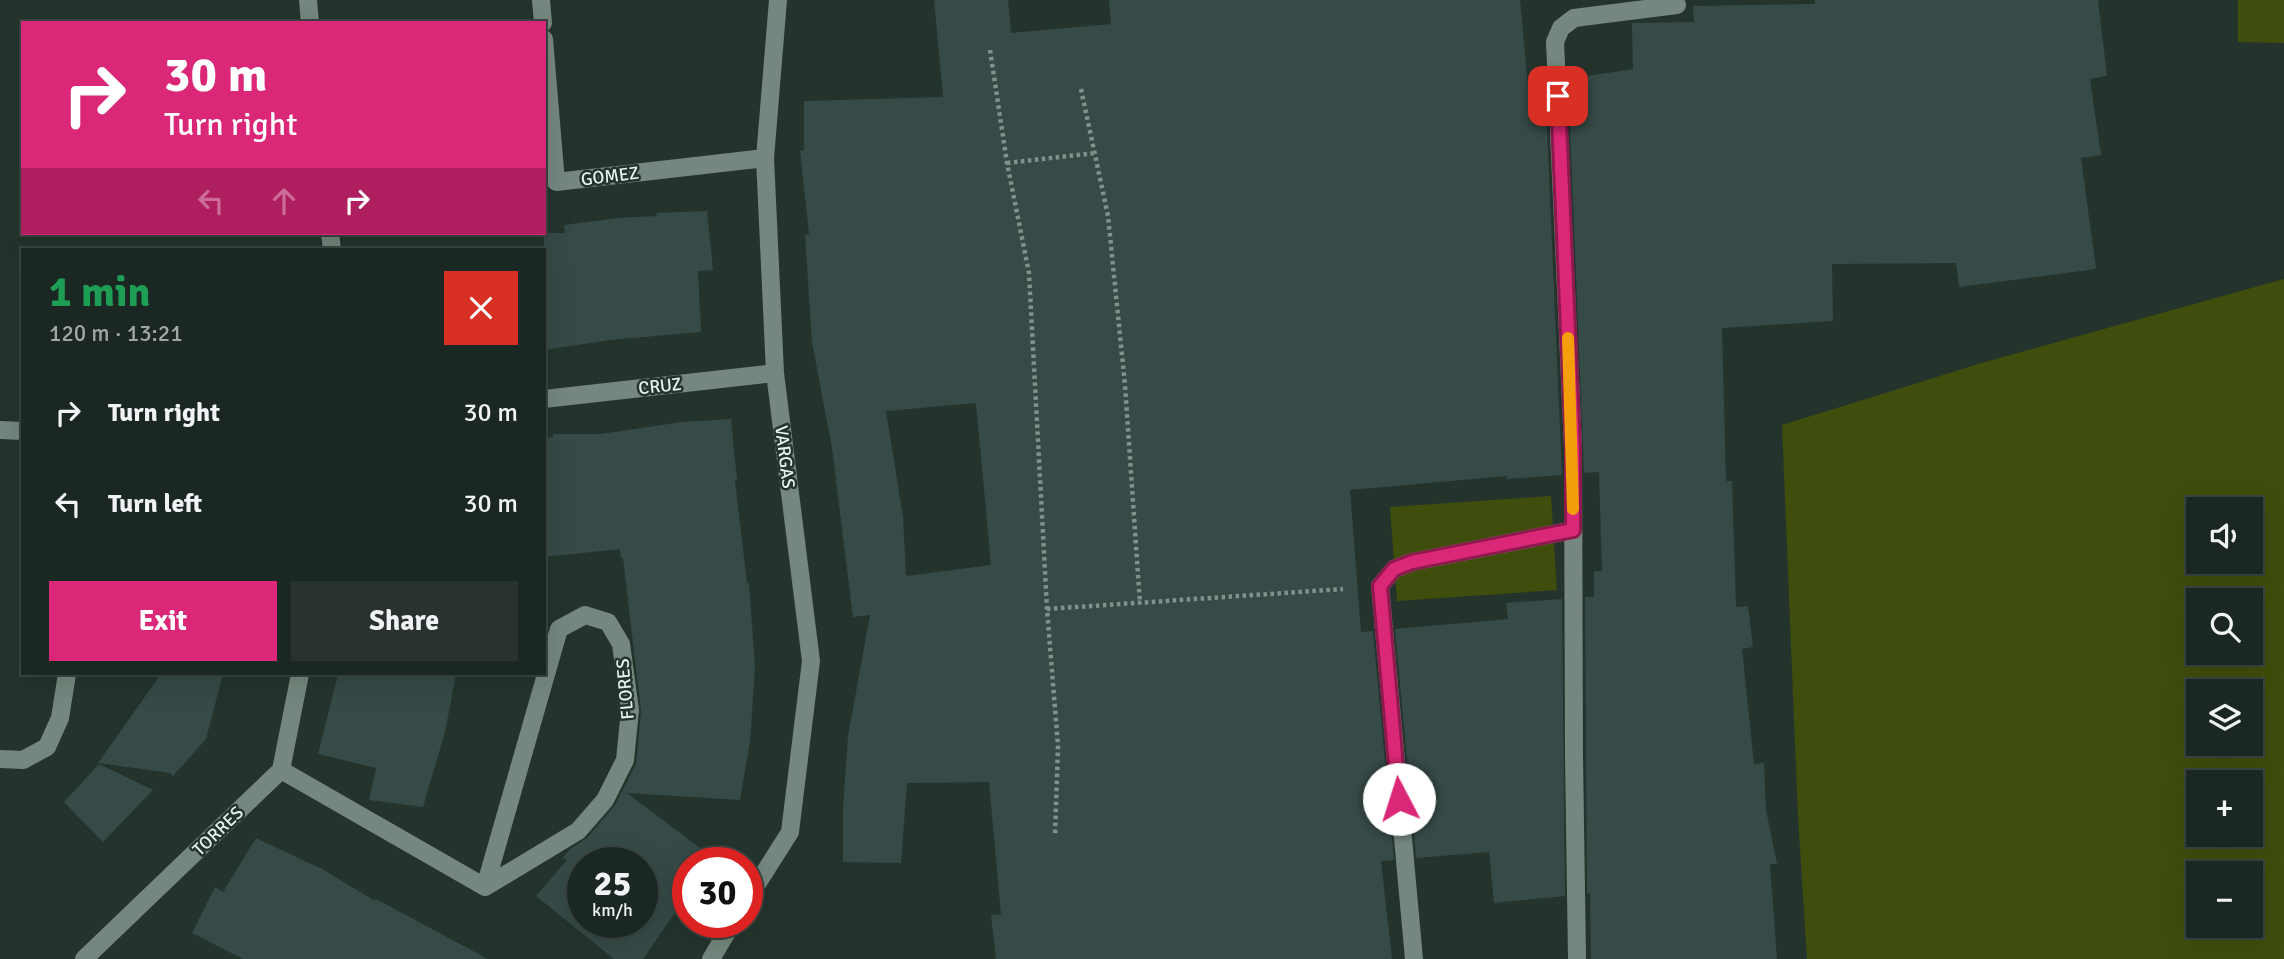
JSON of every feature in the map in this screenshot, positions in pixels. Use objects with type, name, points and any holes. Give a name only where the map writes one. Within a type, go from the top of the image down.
[{"type":"street","points":[[308,0],[310,21]]},
{"type":"street","points":[[541,0],[543,21]]},
{"type":"street","name":"VARGAS","points":[[763,875],[790,832],[811,661],[775,373],[765,158],[778,0]]},
{"type":"street","points":[[1577,959],[1573,447],[1555,41],[1561,28],[1574,18],[1677,5]]},
{"type":"street","name":"GOMEZ","points":[[546,63],[556,182],[765,158]]},
{"type":"street","name":"CRUZ","points":[[546,399],[775,373]]},
{"type":"street","points":[[0,430],[21,431]]},
{"type":"street","points":[[1414,959],[1380,586],[1394,569],[1412,562],[1573,530]]},
{"type":"street","name":"FLORES","points":[[485,887],[578,831],[605,800],[625,760],[630,710],[621,644],[608,622],[585,615],[559,629],[546,674]]},
{"type":"street","points":[[0,759],[23,760],[47,747],[61,719],[67,675]]},
{"type":"street","points":[[300,675],[281,770],[485,887]]},
{"type":"street","name":"FLORES","points":[[485,887],[546,675]]},
{"type":"street","name":"TORRES","points":[[88,958],[281,770]]},
{"type":"street","points":[[711,959],[723,938]]},
{"type":"path","points":[[990,50],[1007,163],[1029,273],[1047,609],[1058,746],[1055,836]]},
{"type":"path","points":[[1081,89],[1110,229],[1125,385],[1140,604]]},
{"type":"path","points":[[1007,163],[1095,153]]},
{"type":"path","points":[[1047,609],[1380,586]]},
{"type":"green space","points":[[2238,0],[2284,0],[2284,43],[2238,42]]},
{"type":"green space","points":[[2284,279],[2284,959],[1807,959],[1798,816],[1782,425],[1985,362]]},
{"type":"green space","points":[[1551,496],[1557,590],[1397,601],[1390,507]]},
{"type":"building","points":[[934,0],[1008,0],[1011,33],[1111,24],[1109,0],[1520,0],[1528,85],[1545,82],[1562,475],[1507,479],[1507,476],[1350,490],[1361,632],[1373,631],[1394,860],[1381,861],[1392,959],[996,959],[991,915],[1001,914],[989,782],[907,783],[901,863],[843,862],[843,809],[848,736],[870,615],[853,617],[832,448],[812,342],[805,235],[809,234],[800,151],[804,150],[804,101],[943,97]],"holes":[[[976,403],[991,565],[906,576],[903,517],[886,411]]]},
{"type":"building","points":[[1815,0],[2098,0],[2107,76],[2090,79],[2101,155],[2081,158],[2096,269],[1959,287],[1956,263],[1832,264],[1833,321],[1722,328],[1726,481],[1732,481],[1736,607],[1748,606],[1753,647],[1742,649],[1754,764],[1764,763],[1766,810],[1777,864],[1770,864],[1777,959],[1591,959],[1590,893],[1587,893],[1585,597],[1594,597],[1594,571],[1602,571],[1599,472],[1584,473],[1568,79],[1633,69],[1632,23],[1694,22],[1693,6],[1815,4]]},
{"type":"building","points":[[707,211],[713,270],[698,271],[701,332],[610,340],[546,350],[544,235],[565,233],[564,225],[657,216],[656,213]]},
{"type":"building","points":[[731,419],[735,480],[749,583],[755,667],[750,742],[740,800],[627,793],[699,847],[672,847],[672,917],[658,937],[658,847],[573,847],[587,838],[615,805],[636,764],[641,711],[620,549],[546,557],[546,438],[553,437],[553,434],[601,434],[682,422]]},
{"type":"building","points":[[1562,599],[1565,896],[1494,903],[1489,852],[1416,858],[1395,629],[1508,619],[1506,603]]},
{"type":"building","points":[[160,675],[223,675],[206,739],[173,776],[170,773],[98,763]]},
{"type":"building","points":[[338,675],[456,675],[445,732],[423,807],[369,800],[376,768],[318,754]]},
{"type":"building","points":[[99,764],[153,790],[103,842],[64,802]]},
{"type":"building","points":[[256,838],[322,869],[375,901],[376,899],[488,959],[243,959],[192,933],[215,887],[223,892]]},
{"type":"building","points":[[567,860],[567,921],[536,896]]},
{"type":"building","points":[[588,938],[658,938],[643,959],[614,959]]},
{"type":"slow traffic","points":[[1568,338],[1573,509]]},
{"type":"route","points":[[1399,799],[1380,586],[1394,569],[1412,562],[1573,530],[1573,447],[1558,96]]}]
